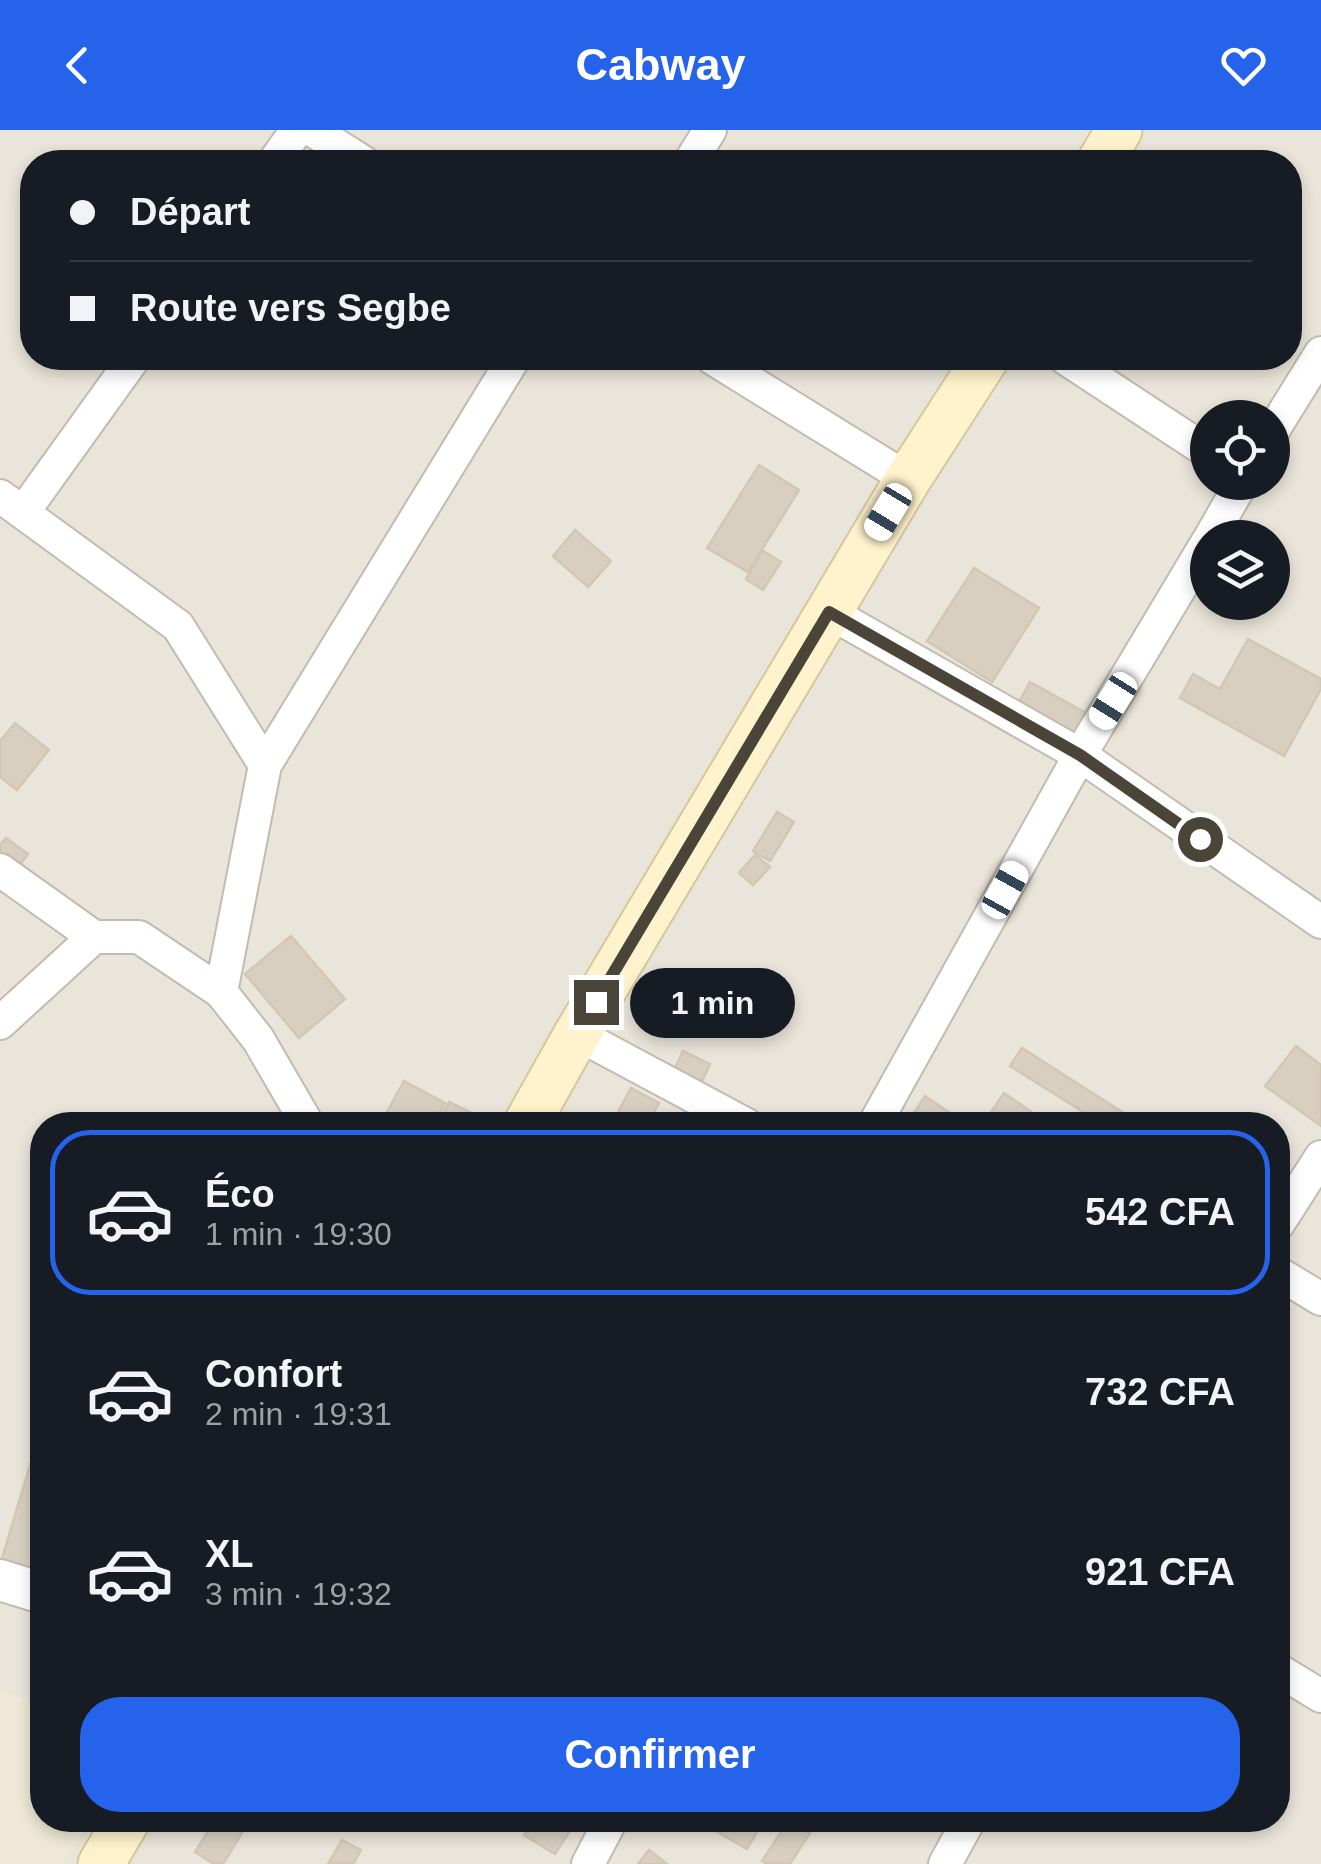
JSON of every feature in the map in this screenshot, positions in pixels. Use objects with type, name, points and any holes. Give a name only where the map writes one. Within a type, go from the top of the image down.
[{"type":"main road","points":[[533,1112],[908,479],[978,370]]},
{"type":"main road","points":[[101,1864],[128,1835]]},
{"type":"street","points":[[312,130],[344,150]]},
{"type":"street","points":[[1290,403],[1321,353]]},
{"type":"street","points":[[124,370],[12,504],[178,626],[265,765]]},
{"type":"street","points":[[221,992],[265,765],[507,370]]},
{"type":"street","points":[[731,370],[908,479]]},
{"type":"street","points":[[1084,370],[1190,440]]},
{"type":"street","points":[[881,1112],[1080,755],[1190,572]]},
{"type":"street","points":[[829,612],[1080,755],[1321,922]]},
{"type":"street","points":[[0,870],[94,938],[139,937],[221,992],[258,1039],[300,1112]]},
{"type":"street","points":[[0,1023],[94,938]]},
{"type":"street","points":[[577,1034],[722,1112]]},
{"type":"street","points":[[1290,1205],[1321,1156]]},
{"type":"street","points":[[1290,1281],[1321,1300]]},
{"type":"street","points":[[0,1580],[30,1590]]},
{"type":"street","points":[[1290,1677],[1321,1696]]},
{"type":"street","points":[[588,1864],[605,1832]]},
{"type":"street","points":[[945,1864],[963,1832]]},
{"type":"shaded area","points":[[0,130],[1321,130],[1321,1864],[0,1864]]},
{"type":"shaded area","points":[[0,1691],[30,1700],[30,1832],[83,1832],[62,1864],[0,1864]]},
{"type":"building","points":[[759,465],[799,490],[748,572],[707,548]]},
{"type":"building","points":[[575,530],[611,561],[588,587],[553,556]]},
{"type":"building","points":[[763,551],[781,562],[763,590],[746,579]]},
{"type":"building","points":[[974,568],[1039,608],[992,682],[927,641]]},
{"type":"building","points":[[1248,639],[1321,679],[1321,689],[1284,756],[1180,698],[1193,674],[1220,689]]},
{"type":"building","points":[[1030,682],[1086,713],[1066,748],[1011,716]]},
{"type":"building","points":[[15,723],[49,750],[17,790],[0,777],[0,741]]},
{"type":"building","points":[[777,812],[794,822],[770,861],[753,851]]},
{"type":"building","points":[[6,838],[28,854],[1,890],[0,845]]},
{"type":"building","points":[[755,855],[770,867],[753,885],[739,873]]},
{"type":"building","points":[[291,936],[345,999],[299,1038],[245,974]]},
{"type":"building","points":[[1296,1046],[1321,1065],[1321,1126],[1265,1086]]},
{"type":"building","points":[[1022,1048],[1122,1112],[1083,1112],[1010,1066]]},
{"type":"building","points":[[683,1051],[710,1064],[702,1081],[675,1068]]},
{"type":"building","points":[[404,1081],[445,1103],[440,1112],[387,1112]]},
{"type":"building","points":[[631,1088],[659,1103],[654,1112],[618,1112]]},
{"type":"building","points":[[1004,1093],[1031,1112],[991,1112]]},
{"type":"building","points":[[925,1096],[949,1112],[915,1112]]},
{"type":"building","points":[[449,1102],[470,1112],[444,1112]]},
{"type":"building","points":[[30,1465],[30,1570],[1,1562]]},
{"type":"building","points":[[208,1832],[243,1832],[223,1864],[214,1864],[195,1852]]},
{"type":"building","points":[[526,1832],[569,1832],[555,1854],[524,1835]]},
{"type":"building","points":[[718,1832],[757,1832],[747,1849]]},
{"type":"building","points":[[781,1832],[810,1833],[790,1864],[762,1861]]},
{"type":"building","points":[[342,1840],[361,1850],[353,1864],[328,1864]]},
{"type":"building","points":[[649,1850],[667,1864],[638,1864]]},
{"type":"route","points":[[596,1002],[829,612],[1080,755],[1200,839]]}]
